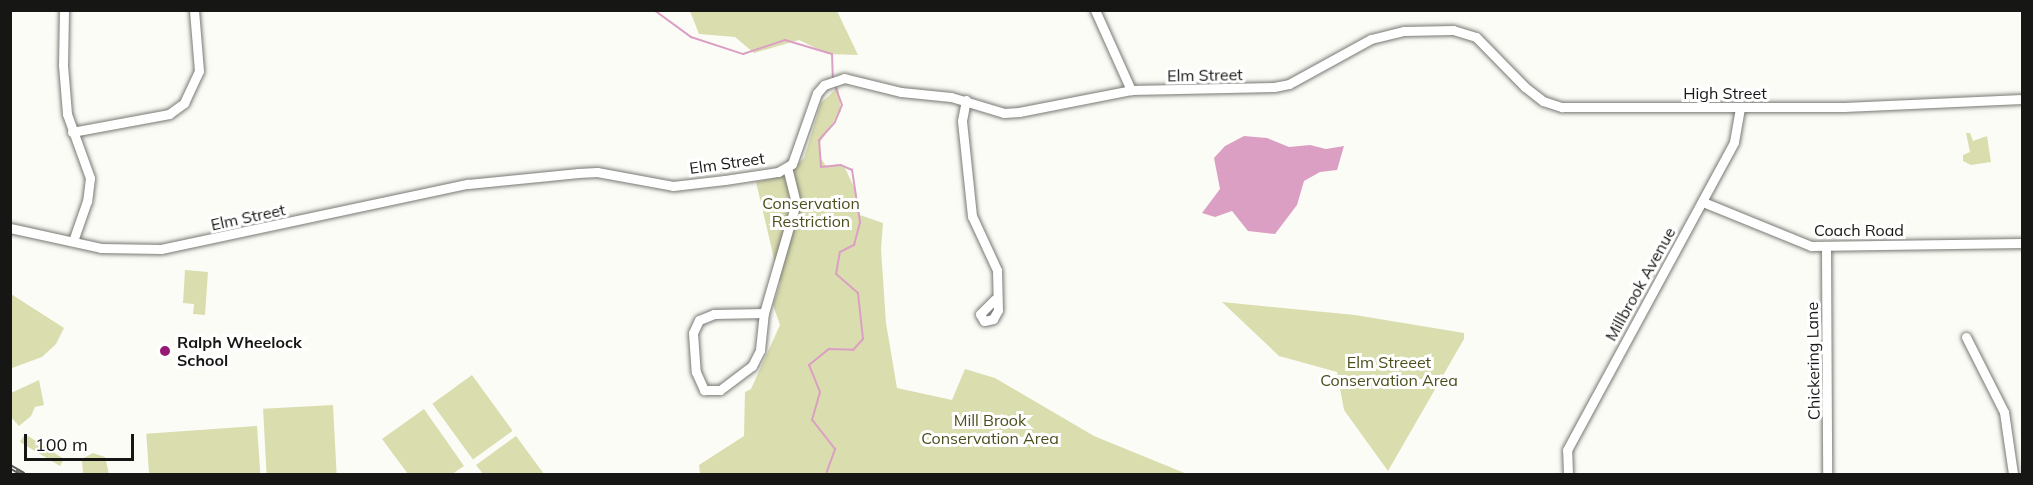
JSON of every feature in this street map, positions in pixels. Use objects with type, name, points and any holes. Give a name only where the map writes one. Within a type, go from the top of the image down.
[{"type":"street","points":[[64,10],[63,65],[72,132],[90,177],[87,201],[74,241]]},
{"type":"street","points":[[72,132],[169,114],[183,103],[196,85],[199,71],[194,10]]},
{"type":"street","points":[[1095,10],[1131,90]]},
{"type":"street","name":"Elm Street","points":[[10,228],[101,248],[161,249],[468,184],[597,172],[673,186],[787,168],[795,157],[813,99],[824,85],[833,81],[856,80],[901,92],[966,100],[1004,113],[1131,90],[1274,87],[1289,84],[1371,39],[1404,32],[1454,30]]},
{"type":"street","name":"High Street","points":[[1454,30],[1476,37],[1525,87],[1543,101],[1562,107],[1740,109],[2022,99]]},
{"type":"street","points":[[966,100],[962,121],[972,216],[978,235],[998,270],[995,299]]},
{"type":"street","name":"Millbrook Avenue","points":[[1568,474],[1567,450],[1734,142],[1740,109]]},
{"type":"street","points":[[764,313],[714,314],[699,320],[693,333],[696,372],[704,390],[720,390],[752,366],[763,338],[764,313],[796,203],[787,168]]},
{"type":"street","name":"Coach Road","points":[[1703,202],[1794,241],[1826,247],[2022,243]]},
{"type":"street","name":"Chickering Lane","points":[[1826,247],[1827,474]]},
{"type":"street","points":[[1966,337],[2004,412],[2013,474]]},
{"type":"green space","points":[[690,11],[837,11],[858,55],[828,54],[799,40],[754,53],[735,37],[699,34]]},
{"type":"green space","points":[[838,87],[841,111],[820,142],[820,157],[826,166],[839,164],[845,168],[855,189],[860,215],[883,223],[881,249],[886,323],[897,388],[952,400],[965,369],[995,378],[1094,436],[1187,474],[700,474],[699,465],[744,436],[745,392],[751,389],[780,325],[773,305],[780,284],[756,182],[787,175],[804,158],[821,103]]},
{"type":"green space","points":[[1966,133],[1970,133],[1973,141],[1987,136],[1991,162],[1971,165],[1963,161],[1963,155],[1970,152]]},
{"type":"green space","points":[[185,270],[208,272],[205,315],[193,314],[194,304],[183,303]]},
{"type":"green space","points":[[11,294],[64,328],[56,344],[42,357],[12,368]]},
{"type":"green space","name":"Elm Streeet Conservation Area","points":[[1222,302],[1355,315],[1464,333],[1464,339],[1388,471],[1344,410],[1337,372],[1279,356]]},
{"type":"green space","points":[[472,375],[513,431],[473,460],[432,404]]},
{"type":"green space","points":[[39,380],[44,405],[35,407],[31,416],[19,426],[11,417],[11,393]]},
{"type":"green space","points":[[333,405],[337,474],[267,474],[263,409]]},
{"type":"green space","points":[[424,409],[464,466],[452,474],[408,474],[382,439]]},
{"type":"green space","points":[[257,426],[260,474],[149,474],[146,434]]},
{"type":"green space","points":[[25,434],[64,459],[60,466],[20,442]]},
{"type":"green space","points":[[516,436],[544,474],[483,474],[476,465]]},
{"type":"green space","points":[[93,453],[105,457],[109,474],[83,474],[82,459]]},
{"type":"shaded area","points":[[1244,136],[1267,138],[1289,147],[1310,145],[1326,149],[1344,146],[1337,170],[1320,172],[1304,181],[1297,205],[1275,234],[1248,231],[1232,211],[1215,217],[1202,213],[1220,189],[1214,158],[1225,146]]},
{"type":"waterway","points":[[654,10],[691,37],[743,54],[785,40],[832,54],[833,77]]},
{"type":"waterway","points":[[826,474],[835,449],[812,420],[820,392],[809,365],[829,349],[853,350],[863,339],[858,293],[836,274],[840,252],[854,245],[860,222],[852,170],[841,165],[821,167],[819,140],[835,122],[842,105],[835,86]]},
{"type":"railway","points":[[10,466],[24,474]]},
{"type":"place","name":"Ralph Wheelock School","points":[[165,351]]},
{"type":"park label","name":"Conservation Restriction","points":[[811,212]]},
{"type":"park label","name":"Mill Brook Conservation Area","points":[[990,429]]}]
